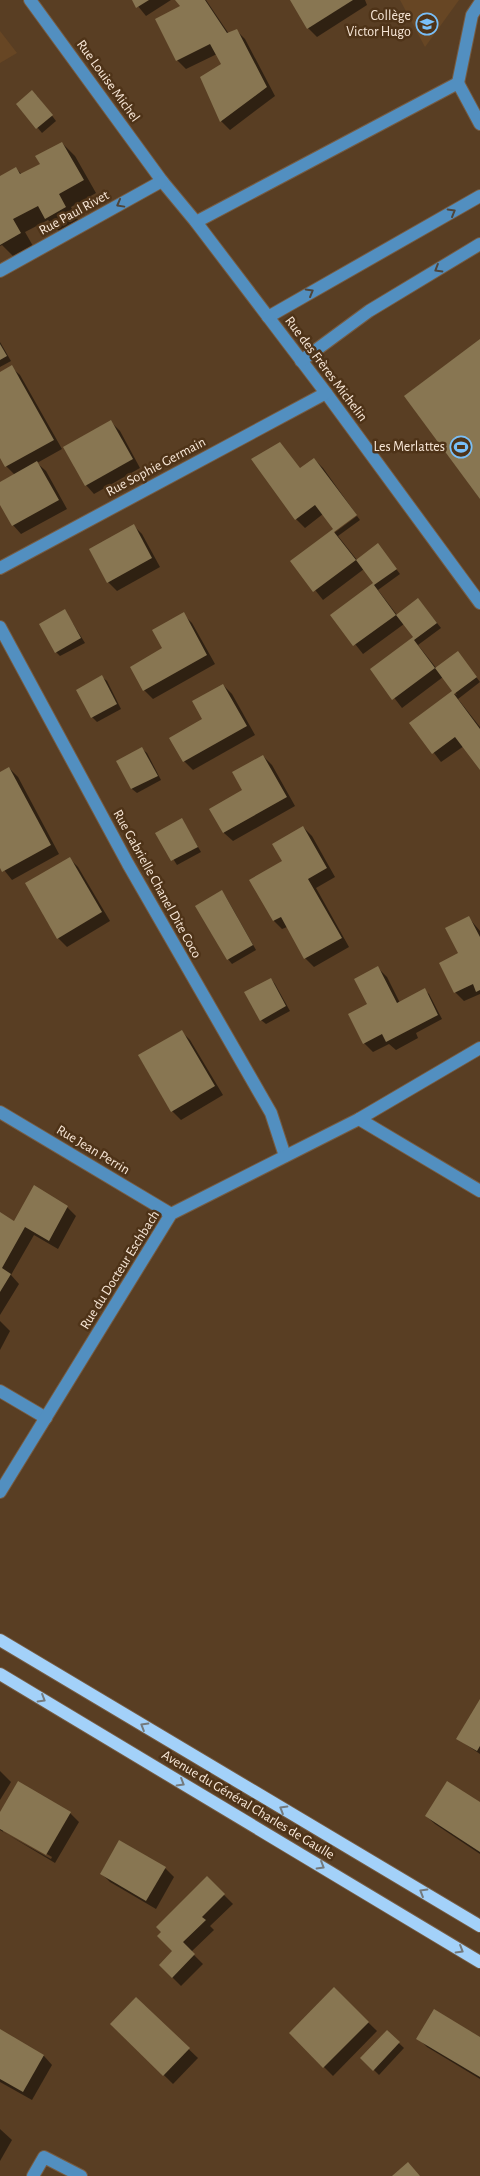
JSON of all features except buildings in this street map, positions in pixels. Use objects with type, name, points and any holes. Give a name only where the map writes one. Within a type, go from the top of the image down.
[{"type":"main road","name":"Avenue du Général Charles de Gaulle","points":[[0,1640],[480,1926]]},
{"type":"main road","name":"Avenue du Général Charles de Gaulle","points":[[0,1674],[480,1962]]},
{"type":"street","name":"Rue Louise Michel","points":[[30,0],[162,181]]},
{"type":"street","points":[[480,3],[472,15],[458,83],[480,124]]},
{"type":"street","points":[[196,222],[458,83]]},
{"type":"street","name":"Rue des Frères Michelin","points":[[162,181],[196,222],[326,393],[480,602]]},
{"type":"street","name":"Rue Paul Rivet","points":[[0,270],[162,181]]},
{"type":"street","points":[[268,317],[480,196]]},
{"type":"street","points":[[301,361],[369,311],[480,244]]},
{"type":"street","name":"Rue Sophie Germain","points":[[0,568],[326,393]]},
{"type":"street","name":"Rue Gabrielle Chanel Dite Coco","points":[[0,627],[128,864],[271,1113],[285,1156]]},
{"type":"street","name":"Rue du Docteur Eschbach","points":[[0,1492],[171,1214],[359,1119],[480,1048]]},
{"type":"street","name":"Rue Jean Perrin","points":[[0,1112],[171,1214]]},
{"type":"street","points":[[359,1119],[480,1191]]},
{"type":"street","points":[[0,1390],[46,1418]]},
{"type":"street","points":[[33,2176],[44,2156],[81,2176]]},
{"type":"shaded area","name":"Collège Victor Hugo","points":[[400,0],[459,0],[425,47]]},
{"type":"shaded area","points":[[0,31],[17,53],[0,63]]},
{"type":"place","name":"Collège Victor Hugo","points":[[427,24]]},
{"type":"place","name":"Les Merlattes","points":[[461,447]]}]
